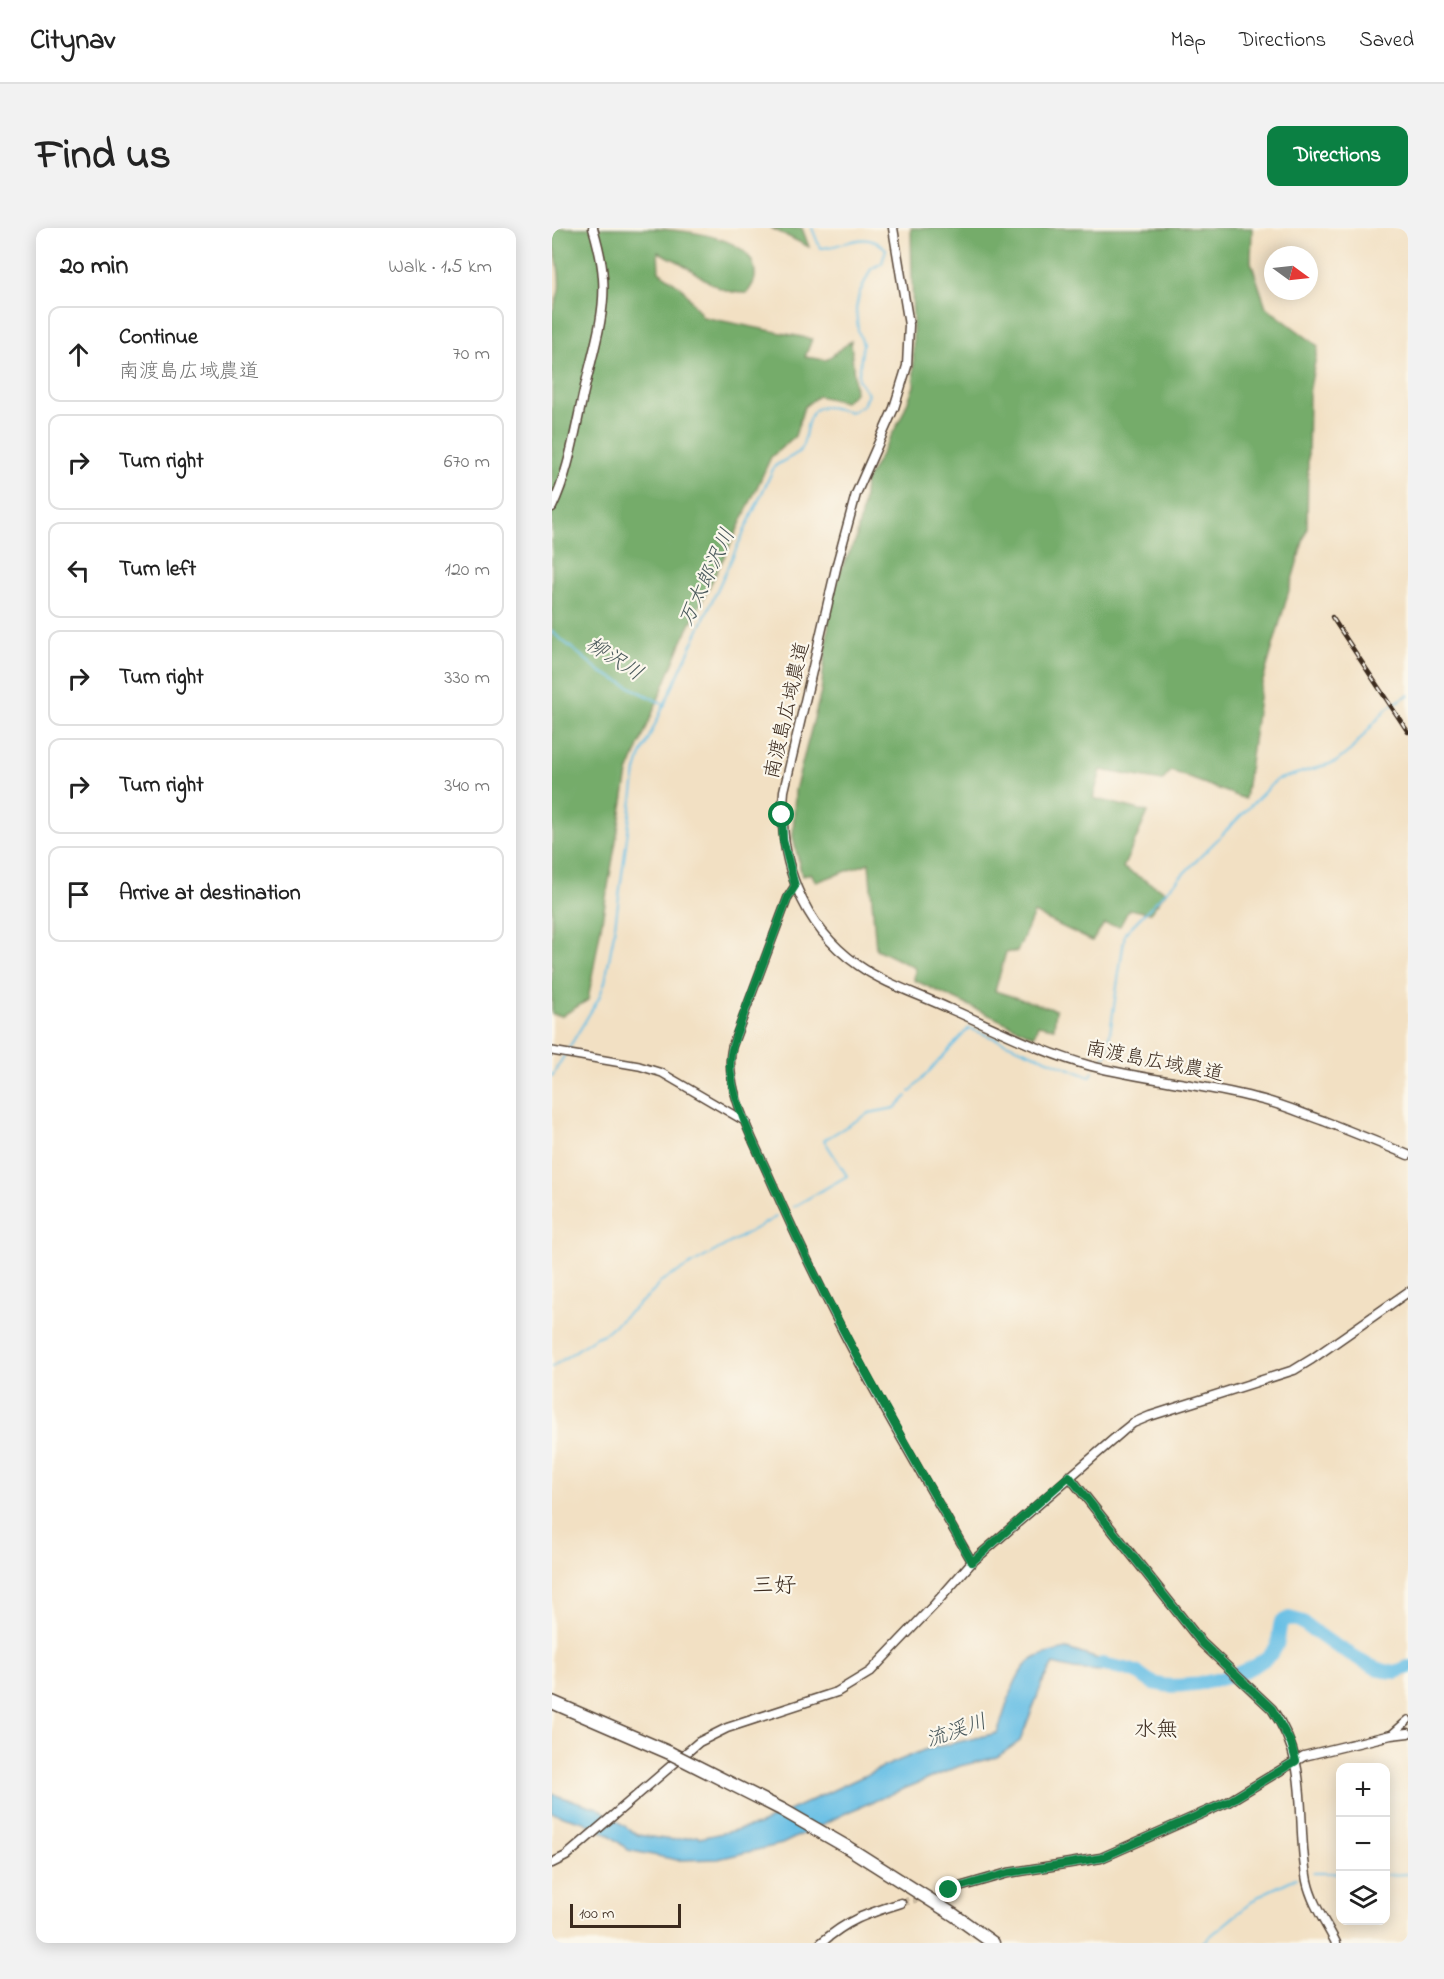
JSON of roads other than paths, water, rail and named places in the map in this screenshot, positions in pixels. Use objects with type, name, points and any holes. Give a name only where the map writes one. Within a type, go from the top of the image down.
[{"type":"highway","points":[[552,1702],[670,1753],[781,1809],[847,1846],[993,1943]]},
{"type":"street","points":[[552,507],[562,480],[601,313],[603,279],[601,255],[593,228]]},
{"type":"street","name":"南渡島広域農道","points":[[893,228],[909,325],[907,366],[894,408],[856,494],[837,564],[784,791],[783,840],[795,886],[813,920],[842,952],[859,966],[894,985],[1064,1058],[1112,1071],[1258,1098],[1408,1155]]},
{"type":"street","points":[[795,886],[788,897],[730,1055],[733,1086],[746,1122],[797,1240],[840,1326],[972,1562]]},
{"type":"street","points":[[552,1051],[639,1066],[662,1073],[746,1122]]},
{"type":"street","points":[[552,1863],[567,1856],[636,1798],[674,1762],[710,1736],[727,1728],[837,1692],[870,1672],[972,1562],[1133,1423],[1294,1370],[1408,1292]]},
{"type":"street","points":[[1069,1476],[1170,1604],[1214,1655],[1272,1709],[1277,1717],[1291,1743],[1299,1771],[1307,1881],[1315,1904],[1336,1943]]},
{"type":"street","points":[[1391,1735],[1408,1720]]},
{"type":"street","points":[[949,1890],[1008,1873],[1101,1858],[1228,1802],[1304,1756],[1408,1733]]},
{"type":"street","points":[[821,1943],[840,1927],[859,1916],[902,1903]]},
{"type":"water","points":[[1067,1649],[1120,1666],[1112,1672],[1074,1669],[1053,1664],[1044,1679],[1020,1741],[997,1757],[960,1766],[850,1811],[782,1844],[718,1859],[677,1860],[628,1850],[611,1836],[584,1822],[552,1813],[552,1794],[598,1808],[638,1835],[671,1840],[697,1836],[700,1838],[758,1825],[924,1750],[997,1733],[1021,1671],[1035,1658]]},
{"type":"waterway","name":"万太郎沢川","points":[[567,1051],[599,998],[605,982],[636,771],[641,755],[774,467],[801,449],[809,421],[816,409],[827,407],[851,412],[863,405],[868,394],[858,379],[863,344],[858,330],[856,309],[859,294],[871,269],[882,263],[886,249],[878,243],[862,239],[820,248],[812,228]]},
{"type":"waterway","name":"柳沢川","points":[[552,632],[601,672],[665,705]]},
{"type":"waterway","points":[[1102,1060],[1107,1053],[1125,933],[1276,780],[1336,762],[1351,750],[1387,708],[1408,695]]},
{"type":"waterway","points":[[910,1092],[969,1028],[1090,1077],[1093,1072]]},
{"type":"waterway","name":"万太郎沢川","points":[[552,1076],[564,1056]]},
{"type":"waterway","points":[[793,1207],[847,1176],[824,1140],[869,1113],[895,1108],[907,1096]]},
{"type":"waterway","points":[[552,1367],[604,1334],[654,1291],[660,1282],[776,1217]]},
{"type":"waterway","name":"流渓川","points":[[1102,1664],[1134,1671],[1152,1682],[1167,1685],[1202,1683],[1221,1679],[1257,1665],[1269,1655],[1277,1645],[1281,1622],[1289,1618],[1300,1621],[1331,1643],[1373,1667],[1396,1672],[1408,1667]]},
{"type":"waterway","points":[[1313,1873],[1336,1873]]},
{"type":"waterway","points":[[1390,1875],[1408,1874]]},
{"type":"waterway","points":[[1202,1943],[1260,1895],[1296,1878]]},
{"type":"tunnel","points":[[901,1903],[949,1890]]},
{"type":"railway","points":[[1332,617],[1408,732]]},
{"type":"district","name":"三好","points":[[774,1584]]},
{"type":"district","name":"水無","points":[[1156,1728]]}]
